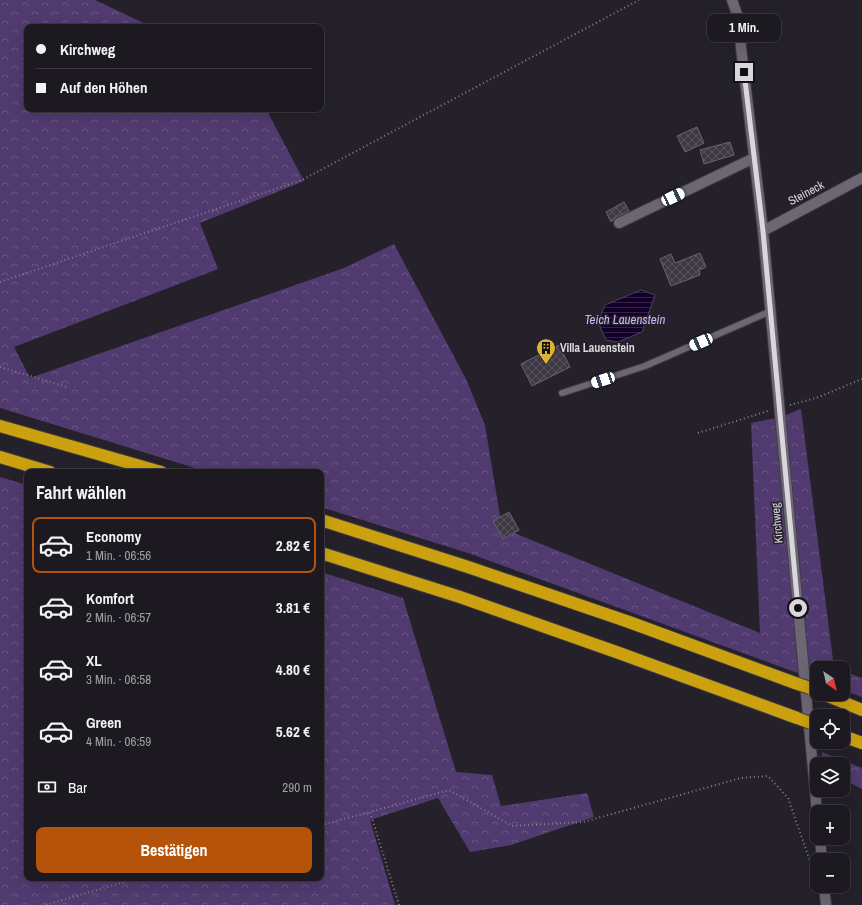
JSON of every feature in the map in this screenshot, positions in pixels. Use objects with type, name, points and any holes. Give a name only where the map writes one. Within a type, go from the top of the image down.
[{"type":"highway","points":[[0,426],[150,469]]},
{"type":"highway","points":[[0,457],[40,469]]},
{"type":"highway","points":[[324,521],[476,570],[629,622],[810,689]]},
{"type":"highway","points":[[324,554],[482,605],[619,653],[810,723]]},
{"type":"highway","points":[[840,701],[862,710]]},
{"type":"highway","points":[[850,739],[862,743]]},
{"type":"street","name":"Kirchweg","points":[[732,0],[737,14],[763,231],[816,805]]},
{"type":"street","points":[[619,222],[754,158]]},
{"type":"street","name":"Steineck","points":[[763,231],[862,178]]},
{"type":"street","points":[[825,893],[826,905]]},
{"type":"lane","points":[[562,393],[645,366],[770,312]]},
{"type":"path","points":[[0,282],[302,180],[640,0]]},
{"type":"path","points":[[0,368],[66,387]]},
{"type":"path","points":[[324,825],[449,790],[512,826],[583,822],[741,778],[768,776],[788,798],[810,861]]},
{"type":"path","points":[[370,812],[399,905]]},
{"type":"path","points":[[46,905],[128,881]]},
{"type":"green space","points":[[0,0],[95,0],[146,24],[24,24],[24,112],[268,112],[304,181],[200,223],[218,269],[14,347],[30,378],[344,268],[394,244],[466,379],[485,425],[502,528],[760,633],[751,423],[781,417],[801,409],[833,661],[810,661],[810,677],[471,554],[324,508],[324,469],[198,469],[0,408]]},
{"type":"green space","points":[[0,477],[24,484],[24,881],[324,881],[324,573],[403,598],[456,772],[492,775],[501,806],[587,793],[594,817],[511,845],[470,852],[438,798],[370,820],[395,905],[0,905]]},
{"type":"green space","points":[[850,674],[862,678],[862,697],[850,693]]},
{"type":"green space","points":[[822,752],[834,757],[822,757]]},
{"type":"green space","points":[[850,763],[862,768],[862,789],[850,783]]},
{"type":"water","name":"Teich Lauenstein","points":[[641,290],[655,295],[642,332],[618,342],[606,340],[598,322],[605,305]]},
{"type":"building","points":[[697,127],[704,143],[685,152],[677,136]]},
{"type":"building","points":[[730,142],[734,155],[704,164],[700,150]]},
{"type":"building","points":[[624,202],[629,211],[616,217],[611,222],[606,212]]},
{"type":"building","points":[[700,253],[706,267],[699,270],[700,275],[671,286],[660,259],[671,254],[675,263]]},
{"type":"building","name":"Villa Lauenstein","points":[[559,345],[570,367],[532,386],[521,364]]},
{"type":"building","points":[[509,512],[519,530],[503,539],[493,521]]},
{"type":"place","name":"Villa Lauenstein","points":[[546,365]]},
{"type":"route","points":[[744,72],[763,231],[798,608]]}]
